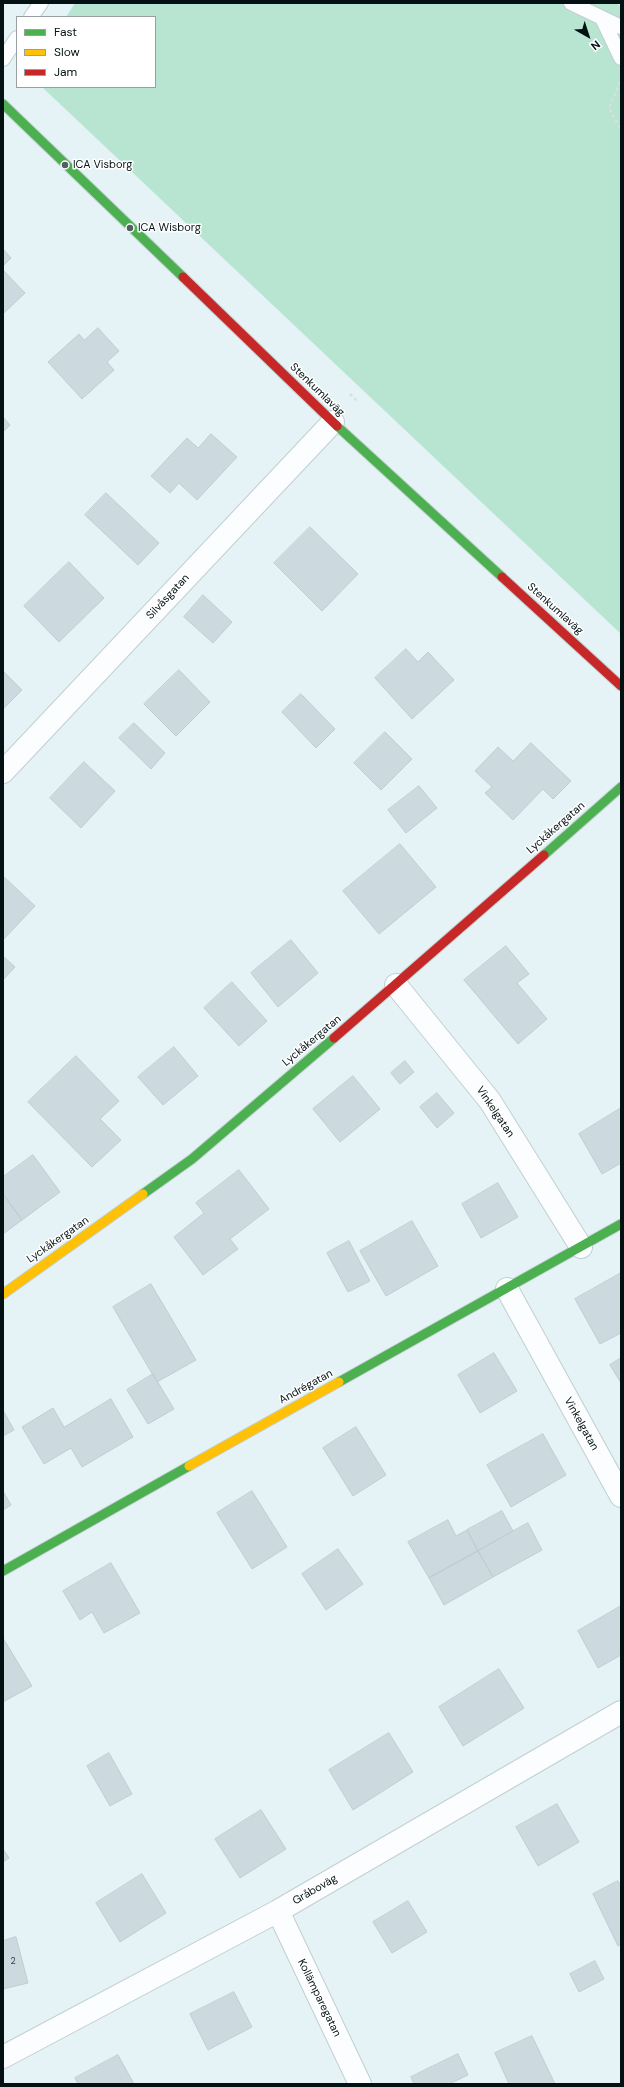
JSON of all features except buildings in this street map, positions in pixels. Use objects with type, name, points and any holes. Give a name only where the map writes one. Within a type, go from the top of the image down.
[{"type":"street","name":"Stenkumlaväg","points":[[3,104],[333,422],[621,686]]},
{"type":"street","name":"Silvåsgatan","points":[[3,772],[333,422]]},
{"type":"street","name":"Lyckåkergatan","points":[[3,1294],[192,1159],[396,985],[621,787]]},
{"type":"street","name":"Vinkelgatan","points":[[396,985],[490,1101],[581,1247]]},
{"type":"street","name":"Andrégatan","points":[[3,1571],[621,1224]]},
{"type":"street","name":"Vinkelgatan","points":[[507,1289],[621,1496]]},
{"type":"street","name":"Gråboväg","points":[[3,2057],[278,1912],[621,1712]]},
{"type":"street","name":"Kollämparegatan","points":[[278,1912],[360,2084]]},
{"type":"lane","points":[[33,16],[41,3]]},
{"type":"lane","points":[[571,3],[621,27]]},
{"type":"lane","points":[[602,18],[621,58]]},
{"type":"lane","points":[[3,59],[16,40]]},
{"type":"path","points":[[621,80],[609,108],[621,130]]},
{"type":"path","points":[[346,391],[363,407]]},
{"type":"green space","points":[[75,3],[615,3],[621,6],[621,634],[43,88],[156,88],[156,16],[67,16]]},
{"type":"traffic: fast","points":[[3,104],[183,277]]},
{"type":"traffic: fast","points":[[337,426],[502,577]]},
{"type":"traffic: fast","points":[[544,855],[621,787]]},
{"type":"traffic: fast","points":[[143,1194],[192,1159],[334,1038]]},
{"type":"traffic: fast","points":[[339,1382],[621,1224]]},
{"type":"traffic: fast","points":[[3,1571],[189,1466]]},
{"type":"traffic: slow","points":[[3,1294],[143,1194]]},
{"type":"traffic: slow","points":[[189,1466],[339,1382]]},
{"type":"traffic: jam","points":[[183,277],[337,426]]},
{"type":"traffic: jam","points":[[502,577],[621,686]]},
{"type":"traffic: jam","points":[[334,1038],[544,855]]},
{"type":"place","name":"ICA Visborg","points":[[65,165]]},
{"type":"place","name":"ICA Wisborg","points":[[130,228]]}]
